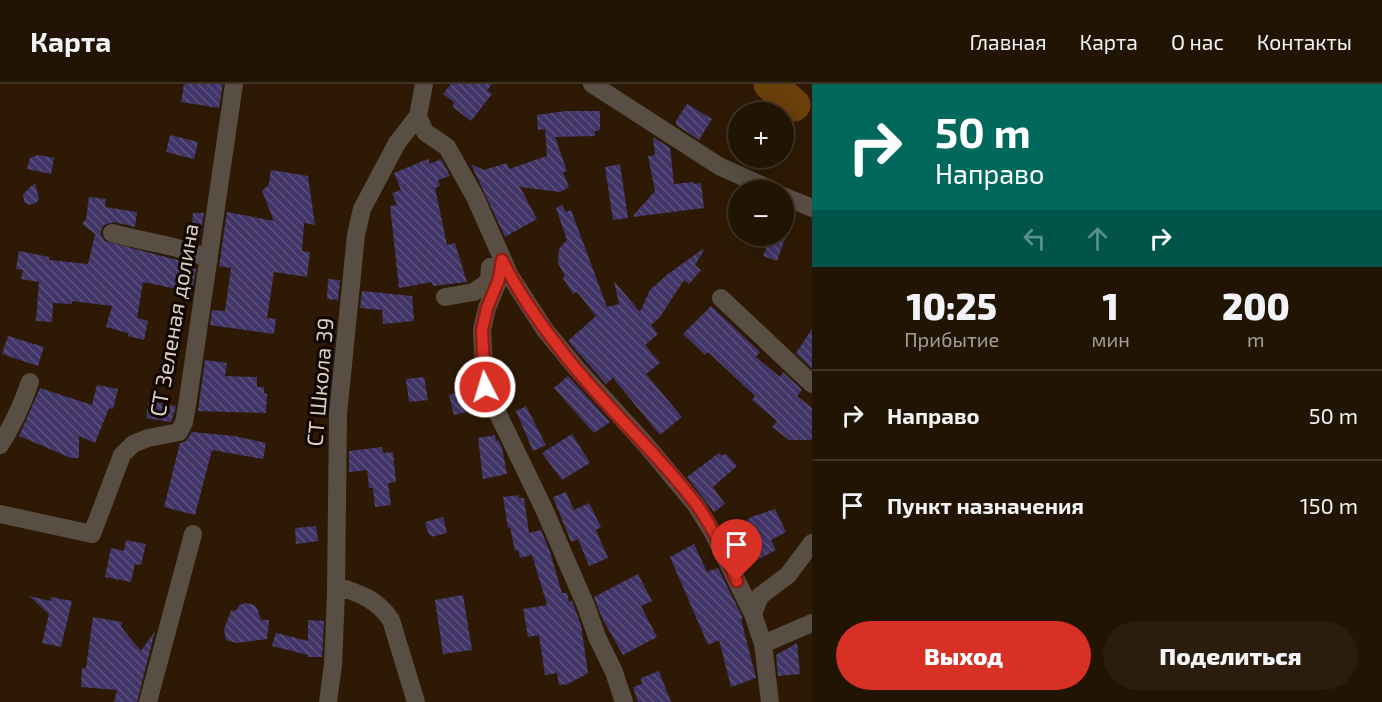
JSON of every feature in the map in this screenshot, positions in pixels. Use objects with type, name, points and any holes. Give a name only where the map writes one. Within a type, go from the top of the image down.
[{"type":"street","name":"СТ Зеленая долина","points":[[0,514],[92,534],[122,455],[133,444],[148,438],[179,432],[184,422],[187,405],[234,84]]},
{"type":"street","name":"СТ Школа 39","points":[[327,702],[333,665],[338,414],[356,235],[362,208],[397,143],[418,116],[424,84]]},
{"type":"street","points":[[592,84],[719,166],[750,180]]},
{"type":"street","points":[[418,116],[425,132],[447,147],[475,197],[502,260],[524,301],[577,369],[647,446],[696,505],[732,569],[753,614],[763,644],[764,669],[771,702]]},
{"type":"street","points":[[794,201],[812,208]]},
{"type":"street","points":[[112,233],[135,240],[188,249],[209,259]]},
{"type":"street","points":[[445,297],[474,292],[489,280],[494,241]]},
{"type":"street","points":[[502,260],[499,279],[487,308],[482,330],[485,387],[544,509],[597,637],[614,672],[624,702]]},
{"type":"street","points":[[721,298],[812,384]]},
{"type":"street","points":[[0,445],[14,422],[30,382]]},
{"type":"street","points":[[148,702],[193,534]]},
{"type":"street","points":[[753,614],[760,596],[788,575],[812,543]]},
{"type":"street","points":[[336,586],[374,600],[384,609],[391,620],[416,702]]},
{"type":"street","points":[[763,644],[812,623]]},
{"type":"building","points":[[184,84],[223,84],[219,108],[181,102]]},
{"type":"building","points":[[451,84],[492,84],[487,90],[492,94],[471,121],[453,107],[454,102],[443,94]]},
{"type":"building","points":[[687,104],[712,119],[699,140],[676,125],[676,121]]},
{"type":"building","points":[[565,111],[600,111],[600,130],[595,131],[595,136],[555,137],[567,171],[563,172],[569,187],[560,192],[520,187],[537,219],[505,237],[471,164],[484,170],[507,163],[509,169],[547,156],[545,129],[538,130],[537,115]]},
{"type":"building","points":[[170,135],[198,142],[194,159],[166,152]]},
{"type":"building","points":[[653,137],[670,148],[674,184],[701,183],[704,208],[632,217],[655,191],[648,156],[655,155]]},
{"type":"building","points":[[38,155],[54,158],[51,174],[27,169],[30,158]]},
{"type":"building","points":[[428,159],[430,164],[441,159],[450,176],[438,180],[440,186],[435,188],[447,245],[455,243],[467,282],[433,286],[432,282],[399,288],[390,206],[397,205],[392,193],[401,190],[394,173]]},
{"type":"building","points":[[620,164],[628,218],[613,220],[605,167]]},
{"type":"building","points":[[271,170],[308,176],[315,225],[304,223],[302,251],[310,252],[307,277],[274,272],[267,318],[276,319],[274,334],[210,325],[212,310],[225,311],[231,268],[219,266],[227,212],[274,221],[262,191],[269,184]]},
{"type":"building","points":[[35,183],[39,199],[36,203],[28,205],[24,202],[23,194]]},
{"type":"building","points":[[89,197],[106,199],[105,207],[137,212],[135,227],[114,222],[104,225],[101,235],[105,241],[181,261],[180,267],[196,269],[192,292],[143,282],[137,318],[148,321],[144,340],[106,327],[112,306],[72,301],[72,304],[53,303],[52,322],[36,321],[39,282],[21,279],[23,270],[16,269],[19,251],[49,257],[49,260],[88,264],[95,234],[82,224],[86,219]]},
{"type":"building","points":[[562,205],[566,212],[571,210],[607,307],[619,304],[614,281],[640,312],[650,290],[668,274],[704,250],[695,265],[701,270],[689,284],[684,280],[660,317],[651,325],[658,334],[645,345],[660,363],[646,374],[682,417],[660,435],[613,378],[606,384],[568,341],[596,316],[577,292],[573,294],[563,278],[565,276],[558,263],[559,249],[567,240],[556,208]]},
{"type":"building","points":[[193,213],[204,213],[200,237],[191,237]]},
{"type":"building","points":[[767,246],[782,246],[777,261],[763,256]]},
{"type":"building","points":[[328,279],[340,280],[338,300],[327,299]]},
{"type":"building","points":[[362,291],[412,296],[414,321],[383,324],[382,310],[360,308]]},
{"type":"building","points":[[711,306],[760,352],[756,357],[780,377],[783,372],[802,390],[797,396],[812,408],[812,440],[789,440],[772,427],[777,421],[752,400],[755,396],[708,352],[705,355],[683,334]]},
{"type":"building","points":[[812,329],[812,369],[796,353]]},
{"type":"building","points":[[8,336],[44,347],[38,366],[2,354]]},
{"type":"building","points":[[205,360],[227,363],[225,376],[257,377],[257,387],[264,387],[264,393],[267,394],[266,413],[198,411]]},
{"type":"building","points":[[568,376],[610,422],[594,433],[554,388]]},
{"type":"building","points":[[424,377],[428,400],[409,402],[406,379]]},
{"type":"building","points":[[97,385],[118,389],[113,409],[109,408],[95,443],[79,436],[79,458],[71,458],[19,436],[40,388],[92,405]]},
{"type":"building","points":[[472,388],[476,410],[454,415],[449,395],[456,393],[455,391]]},
{"type":"building","points":[[149,401],[176,406],[171,422],[146,418]]},
{"type":"building","points":[[526,406],[546,445],[533,451],[516,411]]},
{"type":"building","points":[[192,432],[234,436],[266,443],[263,459],[212,450],[195,515],[164,507],[180,443],[186,441]]},
{"type":"building","points":[[572,434],[590,463],[562,480],[542,453]]},
{"type":"building","points":[[495,435],[496,441],[498,440],[502,448],[507,474],[483,479],[478,438]]},
{"type":"building","points":[[382,447],[383,453],[393,452],[396,482],[388,483],[391,505],[375,507],[373,488],[369,488],[367,470],[349,472],[349,451]]},
{"type":"building","points":[[719,453],[722,456],[725,453],[737,466],[713,487],[725,504],[714,512],[687,477]]},
{"type":"building","points":[[566,492],[574,510],[589,503],[601,527],[596,530],[608,558],[589,566],[578,539],[571,542],[553,497]]},
{"type":"building","points":[[519,495],[519,498],[524,498],[529,533],[541,530],[562,593],[567,593],[569,602],[572,601],[581,625],[588,673],[568,684],[559,685],[557,673],[545,675],[539,635],[528,637],[523,609],[547,605],[532,555],[520,558],[518,550],[515,551],[510,527],[508,528],[503,497]]},
{"type":"building","points":[[775,509],[786,532],[771,540],[776,550],[751,563],[740,542],[744,523],[751,517]]},
{"type":"building","points":[[443,517],[447,533],[431,537],[425,522]]},
{"type":"building","points":[[316,526],[318,541],[296,544],[295,528]]},
{"type":"building","points":[[126,540],[146,544],[141,565],[135,564],[131,582],[105,577],[111,548],[124,551]]},
{"type":"building","points":[[694,544],[707,572],[718,568],[743,618],[741,619],[756,678],[731,687],[719,640],[708,645],[670,557]]},
{"type":"building","points":[[638,574],[652,601],[641,606],[657,637],[623,655],[602,618],[594,597]]},
{"type":"building","points":[[463,595],[472,650],[443,654],[435,600]]},
{"type":"building","points":[[29,596],[50,601],[51,597],[72,601],[61,647],[42,643],[49,614]]},
{"type":"building","points":[[246,603],[257,608],[261,620],[269,620],[267,639],[237,643],[226,640],[224,629],[231,611],[237,610],[239,605]]},
{"type":"building","points":[[93,617],[122,622],[121,627],[141,651],[155,631],[137,702],[114,702],[117,690],[81,687],[82,668],[86,668]]},
{"type":"building","points":[[308,620],[324,621],[322,657],[308,657],[308,655],[272,646],[276,633],[308,641]]},
{"type":"building","points":[[797,643],[800,674],[778,676],[776,655]]},
{"type":"building","points":[[659,671],[671,702],[638,702],[633,687],[642,684],[641,678]]},
{"type":"waterway","points":[[770,84],[791,102]]},
{"type":"route","points":[[485,387],[482,330],[487,308],[499,279],[502,260],[524,301],[545,330],[696,505],[737,581]]}]
